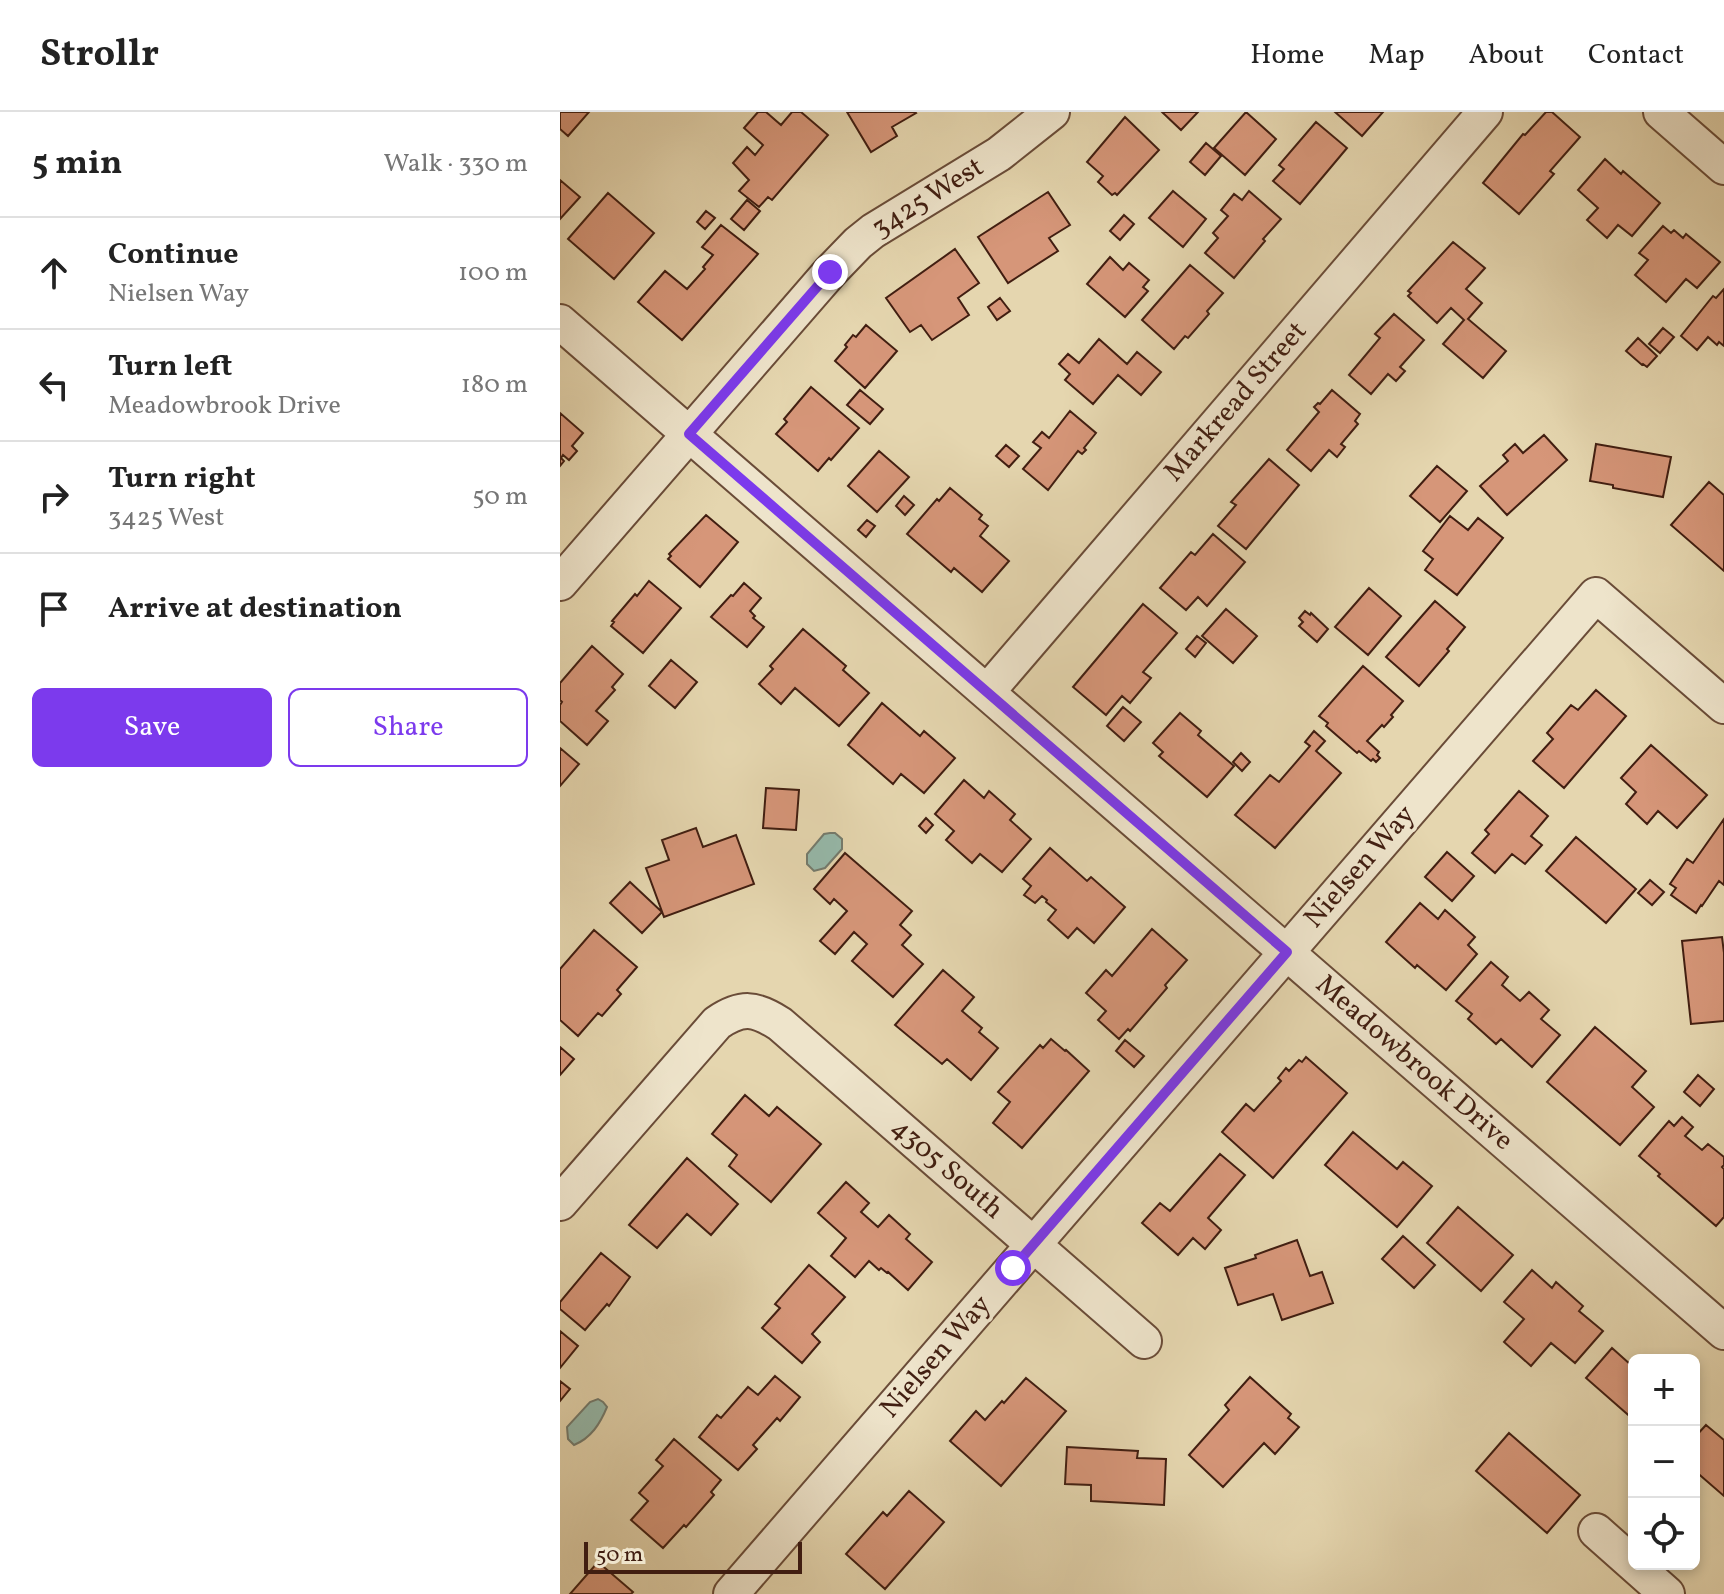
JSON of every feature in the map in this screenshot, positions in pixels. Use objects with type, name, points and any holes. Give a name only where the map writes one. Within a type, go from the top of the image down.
[{"type":"street","name":"3425 West","points":[[560,583],[858,243],[889,220],[999,154],[1052,112]]},
{"type":"street","name":"Markread Street","points":[[987,692],[1485,112]]},
{"type":"street","points":[[1661,112],[1724,167]]},
{"type":"street","name":"Meadowbrook Drive","points":[[560,322],[1724,1332]]},
{"type":"street","name":"Nielsen Way","points":[[731,1594],[1596,595],[1724,706]]},
{"type":"street","name":"4305 South","points":[[560,1203],[706,1034],[729,1015],[743,1010],[756,1012],[780,1024],[1144,1341]]},
{"type":"street","points":[[1596,1531],[1667,1594]]},
{"type":"shaded area","points":[[835,833],[842,839],[842,849],[825,868],[814,871],[807,864],[807,854],[824,834]]},
{"type":"shaded area","points":[[598,1399],[607,1407],[601,1419],[590,1434],[574,1445],[568,1439],[567,1427],[590,1402]]},
{"type":"building","points":[[560,112],[589,112],[568,136],[560,129]]},
{"type":"building","points":[[758,112],[766,112],[781,125],[792,112],[801,112],[828,135],[772,200],[768,197],[759,207],[739,191],[749,180],[733,163],[747,147],[755,155],[763,145],[744,128]]},
{"type":"building","points":[[847,112],[916,113],[892,127],[897,136],[871,152]]},
{"type":"building","points":[[1162,112],[1198,112],[1181,130]]},
{"type":"building","points":[[1246,112],[1276,139],[1245,175],[1214,148]]},
{"type":"building","points":[[1335,112],[1383,112],[1362,136]]},
{"type":"building","points":[[1546,112],[1552,112],[1580,137],[1550,171],[1554,174],[1519,214],[1483,183],[1523,134]]},
{"type":"building","points":[[1125,117],[1159,150],[1117,195],[1112,195],[1098,182],[1103,176],[1087,162]]},
{"type":"building","points":[[1316,122],[1347,148],[1300,204],[1273,181],[1284,169],[1279,165]]},
{"type":"building","points":[[1206,143],[1221,156],[1205,175],[1190,162]]},
{"type":"building","points":[[1605,159],[1660,203],[1632,236],[1618,225],[1607,238],[1587,220],[1598,208],[1578,190]]},
{"type":"building","points":[[560,180],[580,197],[560,219]]},
{"type":"building","points":[[1173,191],[1206,219],[1183,247],[1149,218]]},
{"type":"building","points":[[1249,191],[1281,219],[1234,278],[1205,253],[1218,238],[1213,233],[1228,216],[1221,210],[1234,194],[1242,200]]},
{"type":"building","points":[[1048,192],[1070,225],[1049,238],[1058,251],[1008,283],[978,237]]},
{"type":"building","points":[[608,193],[654,233],[614,279],[568,239]]},
{"type":"building","points":[[747,200],[760,211],[744,230],[731,219]]},
{"type":"building","points":[[706,211],[715,218],[705,229],[697,222]]},
{"type":"building","points":[[1124,215],[1134,224],[1120,240],[1110,231]]},
{"type":"building","points":[[721,225],[758,254],[682,340],[638,302],[665,271],[687,289],[713,255],[702,247]]},
{"type":"building","points":[[1663,226],[1683,238],[1686,234],[1720,262],[1697,288],[1686,279],[1666,302],[1635,275],[1648,260],[1639,253]]},
{"type":"building","points":[[1453,242],[1485,268],[1466,289],[1482,303],[1468,319],[1506,351],[1483,378],[1443,344],[1464,320],[1451,308],[1437,323],[1408,296],[1411,293],[1408,291]]},
{"type":"building","points":[[955,249],[979,283],[958,298],[969,315],[932,340],[921,325],[910,332],[886,298]]},
{"type":"building","points":[[1110,257],[1123,270],[1129,263],[1149,280],[1143,287],[1148,291],[1125,317],[1087,284]]},
{"type":"building","points":[[1190,265],[1223,293],[1188,338],[1185,336],[1174,349],[1142,320]]},
{"type":"building","points":[[1724,289],[1724,346],[1719,342],[1717,345],[1708,337],[1697,350],[1681,336],[1713,296],[1716,298]]},
{"type":"building","points":[[1000,298],[1010,311],[997,320],[988,307]]},
{"type":"building","points":[[1394,314],[1424,340],[1400,367],[1405,371],[1396,381],[1388,374],[1371,394],[1349,375],[1380,338],[1375,334]]},
{"type":"building","points":[[866,325],[897,351],[865,388],[835,361],[853,335],[856,337]]},
{"type":"building","points":[[1663,328],[1674,337],[1660,353],[1649,344]]},
{"type":"building","points":[[1638,338],[1657,356],[1647,367],[1626,351]]},
{"type":"building","points":[[1099,339],[1127,364],[1137,352],[1161,372],[1141,395],[1118,375],[1093,404],[1065,380],[1070,374],[1059,364],[1068,354],[1079,363]]},
{"type":"building","points":[[811,387],[859,428],[818,471],[776,434],[787,422],[784,419]]},
{"type":"building","points":[[860,390],[883,409],[870,424],[847,405]]},
{"type":"building","points":[[1332,390],[1360,414],[1355,421],[1358,424],[1341,444],[1345,447],[1337,457],[1329,450],[1311,471],[1287,450],[1319,412],[1314,407]]},
{"type":"building","points":[[1070,411],[1096,433],[1084,448],[1086,450],[1082,454],[1078,451],[1048,490],[1023,469],[1041,448],[1033,442],[1042,432],[1049,438]]},
{"type":"building","points":[[560,413],[583,433],[572,446],[577,451],[569,460],[563,455],[561,458],[564,461],[560,466]]},
{"type":"building","points":[[1544,435],[1567,460],[1507,515],[1480,486],[1508,461],[1503,455],[1515,444],[1523,453]]},
{"type":"building","points":[[1596,444],[1671,457],[1663,497],[1590,481]]},
{"type":"building","points":[[1006,445],[1019,456],[1009,467],[996,456]]},
{"type":"building","points":[[879,451],[909,477],[877,512],[848,486]]},
{"type":"building","points":[[1269,459],[1299,485],[1246,549],[1218,526],[1236,505],[1231,502]]},
{"type":"building","points":[[1437,466],[1467,491],[1440,522],[1410,496]]},
{"type":"building","points":[[1709,482],[1724,495],[1724,571],[1671,525]]},
{"type":"building","points":[[950,488],[982,515],[979,519],[988,526],[980,536],[1009,561],[982,592],[954,568],[951,572],[907,534]]},
{"type":"building","points":[[904,496],[914,505],[905,515],[896,506]]},
{"type":"building","points":[[706,515],[738,542],[700,587],[668,559],[669,554]]},
{"type":"building","points":[[1450,516],[1468,530],[1478,518],[1503,538],[1457,595],[1425,570],[1433,559],[1423,551]]},
{"type":"building","points":[[867,520],[875,526],[866,537],[858,530]]},
{"type":"building","points":[[1213,534],[1245,562],[1207,606],[1198,597],[1186,610],[1160,588],[1191,552],[1195,555]]},
{"type":"building","points":[[649,581],[681,608],[643,653],[611,626],[612,621]]},
{"type":"building","points":[[744,583],[761,598],[750,611],[764,627],[747,647],[711,617]]},
{"type":"building","points":[[1369,588],[1401,616],[1368,655],[1335,627]]},
{"type":"building","points":[[1435,601],[1465,627],[1419,686],[1386,657]]},
{"type":"building","points":[[1143,604],[1177,633],[1143,672],[1151,678],[1130,703],[1122,696],[1106,715],[1073,687]]},
{"type":"building","points":[[1226,609],[1257,636],[1233,663],[1202,636]]},
{"type":"building","points":[[1305,611],[1328,629],[1317,642],[1299,626],[1303,622],[1299,618]]},
{"type":"building","points":[[803,629],[846,666],[843,670],[869,693],[839,726],[795,688],[781,704],[759,684],[773,669],[770,666]]},
{"type":"building","points":[[1197,636],[1206,643],[1195,657],[1186,649]]},
{"type":"building","points":[[592,646],[623,674],[612,687],[615,690],[596,711],[608,721],[587,745],[560,721],[560,683]]},
{"type":"building","points":[[671,660],[697,682],[675,708],[649,686]]},
{"type":"building","points":[[1363,666],[1403,701],[1384,727],[1382,725],[1367,741],[1379,752],[1377,755],[1380,758],[1376,762],[1359,751],[1357,753],[1319,716]]},
{"type":"building","points":[[1596,690],[1626,716],[1564,788],[1533,761],[1553,739],[1547,733],[1571,705],[1578,710]]},
{"type":"building","points":[[882,703],[920,736],[924,731],[955,758],[924,793],[901,774],[893,784],[848,745]]},
{"type":"building","points":[[1123,707],[1141,722],[1124,741],[1107,726]]},
{"type":"building","points":[[1180,713],[1201,731],[1198,735],[1234,766],[1207,797],[1159,756],[1163,752],[1153,743]]},
{"type":"building","points":[[1314,731],[1325,741],[1316,751],[1341,773],[1275,848],[1235,815],[1270,775],[1279,782],[1310,746],[1305,742]]},
{"type":"building","points":[[1651,745],[1707,795],[1677,828],[1658,811],[1647,824],[1626,804],[1636,792],[1621,778]]},
{"type":"building","points":[[560,748],[579,764],[560,786]]},
{"type":"building","points":[[1241,753],[1250,762],[1242,771],[1233,762]]},
{"type":"building","points":[[964,780],[984,798],[989,791],[1015,814],[1010,820],[1031,839],[1002,872],[980,854],[972,863],[946,840],[954,831],[935,814]]},
{"type":"building","points":[[766,788],[799,790],[796,830],[763,828]]},
{"type":"building","points":[[1519,791],[1548,816],[1531,836],[1542,845],[1525,864],[1512,854],[1495,873],[1472,853],[1489,834],[1485,830]]},
{"type":"building","points":[[926,818],[933,825],[926,833],[919,826]]},
{"type":"building","points":[[1724,819],[1724,885],[1719,881],[1696,913],[1671,895],[1676,888],[1670,884],[1687,859],[1693,863]]},
{"type":"building","points":[[696,828],[703,847],[736,835],[754,884],[664,917],[646,868],[669,860],[662,840]]},
{"type":"building","points":[[1576,837],[1636,889],[1606,923],[1546,871]]},
{"type":"building","points":[[1050,848],[1087,881],[1091,877],[1125,907],[1094,943],[1077,928],[1068,938],[1048,920],[1056,910],[1047,900],[1042,896],[1035,903],[1024,895],[1031,886],[1023,879]]},
{"type":"building","points":[[1447,852],[1474,876],[1452,901],[1425,877]]},
{"type":"building","points":[[845,853],[912,911],[900,925],[911,935],[902,945],[923,964],[893,997],[852,961],[867,944],[854,932],[835,954],[820,941],[847,911],[834,899],[830,904],[814,889]]},
{"type":"building","points":[[1650,880],[1664,892],[1652,905],[1638,893]]},
{"type":"building","points":[[630,882],[662,912],[642,933],[610,903]]},
{"type":"building","points":[[1420,903],[1438,919],[1445,910],[1475,937],[1468,945],[1477,954],[1446,990],[1386,942]]},
{"type":"building","points":[[1152,929],[1187,960],[1130,1031],[1128,1029],[1119,1039],[1098,1020],[1106,1011],[1086,993],[1106,970],[1112,976]]},
{"type":"building","points":[[594,930],[637,967],[617,990],[621,994],[602,1016],[598,1013],[578,1036],[560,1020],[560,969]]},
{"type":"building","points":[[1722,937],[1724,1021],[1691,1024],[1682,941]]},
{"type":"building","points":[[1491,962],[1508,977],[1502,985],[1520,1001],[1529,992],[1549,1010],[1541,1019],[1560,1035],[1532,1067],[1501,1039],[1496,1044],[1468,1019],[1472,1014],[1456,1001]]},
{"type":"building","points":[[943,970],[974,997],[962,1011],[982,1028],[979,1032],[998,1048],[971,1080],[947,1059],[942,1064],[895,1025]]},
{"type":"building","points":[[1595,1027],[1646,1071],[1632,1087],[1654,1107],[1620,1145],[1547,1082]]},
{"type":"building","points":[[1051,1039],[1089,1071],[1022,1148],[993,1123],[1010,1102],[998,1092],[1040,1045],[1043,1048]]},
{"type":"building","points":[[1125,1040],[1144,1056],[1134,1067],[1116,1051]]},
{"type":"building","points":[[560,1047],[574,1059],[560,1075]]},
{"type":"building","points":[[1306,1057],[1347,1093],[1273,1178],[1222,1132],[1246,1104],[1254,1111],[1281,1081],[1278,1078],[1286,1068],[1289,1071]]},
{"type":"building","points":[[1698,1075],[1714,1089],[1700,1106],[1684,1092]]},
{"type":"building","points":[[745,1095],[769,1116],[777,1107],[821,1144],[771,1202],[729,1166],[737,1155],[712,1134]]},
{"type":"building","points":[[1682,1117],[1693,1127],[1685,1136],[1702,1150],[1708,1144],[1724,1157],[1724,1217],[1716,1226],[1639,1156],[1669,1121],[1674,1126]]},
{"type":"building","points":[[1353,1132],[1397,1169],[1403,1162],[1432,1186],[1397,1227],[1325,1165]]},
{"type":"building","points":[[1220,1154],[1245,1175],[1208,1218],[1221,1230],[1205,1249],[1193,1238],[1178,1255],[1142,1223],[1160,1203],[1170,1211]]},
{"type":"building","points":[[687,1158],[738,1204],[711,1235],[687,1214],[657,1248],[629,1225]]},
{"type":"building","points":[[846,1182],[869,1203],[861,1212],[878,1227],[889,1215],[910,1234],[906,1239],[932,1262],[908,1290],[888,1272],[879,1270],[869,1261],[855,1277],[831,1256],[846,1238],[818,1213]]},
{"type":"building","points":[[1458,1207],[1513,1255],[1481,1291],[1427,1243]]},
{"type":"building","points":[[1403,1236],[1435,1265],[1414,1288],[1382,1259]]},
{"type":"building","points":[[1297,1240],[1310,1276],[1322,1272],[1333,1303],[1282,1320],[1273,1294],[1238,1305],[1225,1268]]},
{"type":"building","points":[[601,1253],[630,1277],[609,1306],[607,1304],[585,1330],[560,1309],[560,1302]]},
{"type":"building","points":[[809,1265],[845,1297],[812,1334],[820,1342],[802,1363],[762,1328],[780,1308],[775,1304]]},
{"type":"building","points":[[1532,1270],[1552,1288],[1556,1282],[1583,1306],[1579,1311],[1603,1331],[1575,1363],[1551,1343],[1531,1366],[1504,1342],[1524,1319],[1504,1302]]},
{"type":"building","points":[[560,1331],[578,1346],[560,1368]]},
{"type":"building","points":[[1612,1348],[1628,1362],[1628,1415],[1586,1378]]},
{"type":"building","points":[[775,1376],[800,1397],[780,1421],[777,1418],[753,1445],[757,1449],[738,1470],[699,1437],[717,1415],[721,1418],[748,1387],[758,1395]]},
{"type":"building","points":[[1250,1377],[1291,1414],[1288,1418],[1299,1427],[1275,1454],[1264,1443],[1223,1487],[1189,1455],[1229,1410],[1225,1405]]},
{"type":"building","points":[[1026,1378],[1066,1411],[1001,1486],[950,1441],[976,1411],[985,1420]]},
{"type":"building","points":[[560,1381],[570,1389],[560,1401]]},
{"type":"building","points":[[1706,1425],[1724,1440],[1724,1496],[1700,1475],[1700,1432]]},
{"type":"building","points":[[1509,1433],[1580,1495],[1547,1533],[1476,1471]]},
{"type":"building","points":[[674,1439],[721,1480],[711,1492],[714,1495],[663,1548],[631,1520],[648,1501],[639,1493],[663,1466],[656,1460]]},
{"type":"building","points":[[1067,1447],[1138,1451],[1137,1458],[1166,1459],[1164,1505],[1091,1501],[1091,1485],[1065,1484]]},
{"type":"building","points":[[909,1491],[944,1522],[885,1589],[846,1554],[883,1512],[887,1516]]},
{"type":"building","points":[[598,1562],[633,1592],[570,1594]]},
{"type":"route","points":[[830,272],[689,434],[1287,952],[1013,1268]]}]
